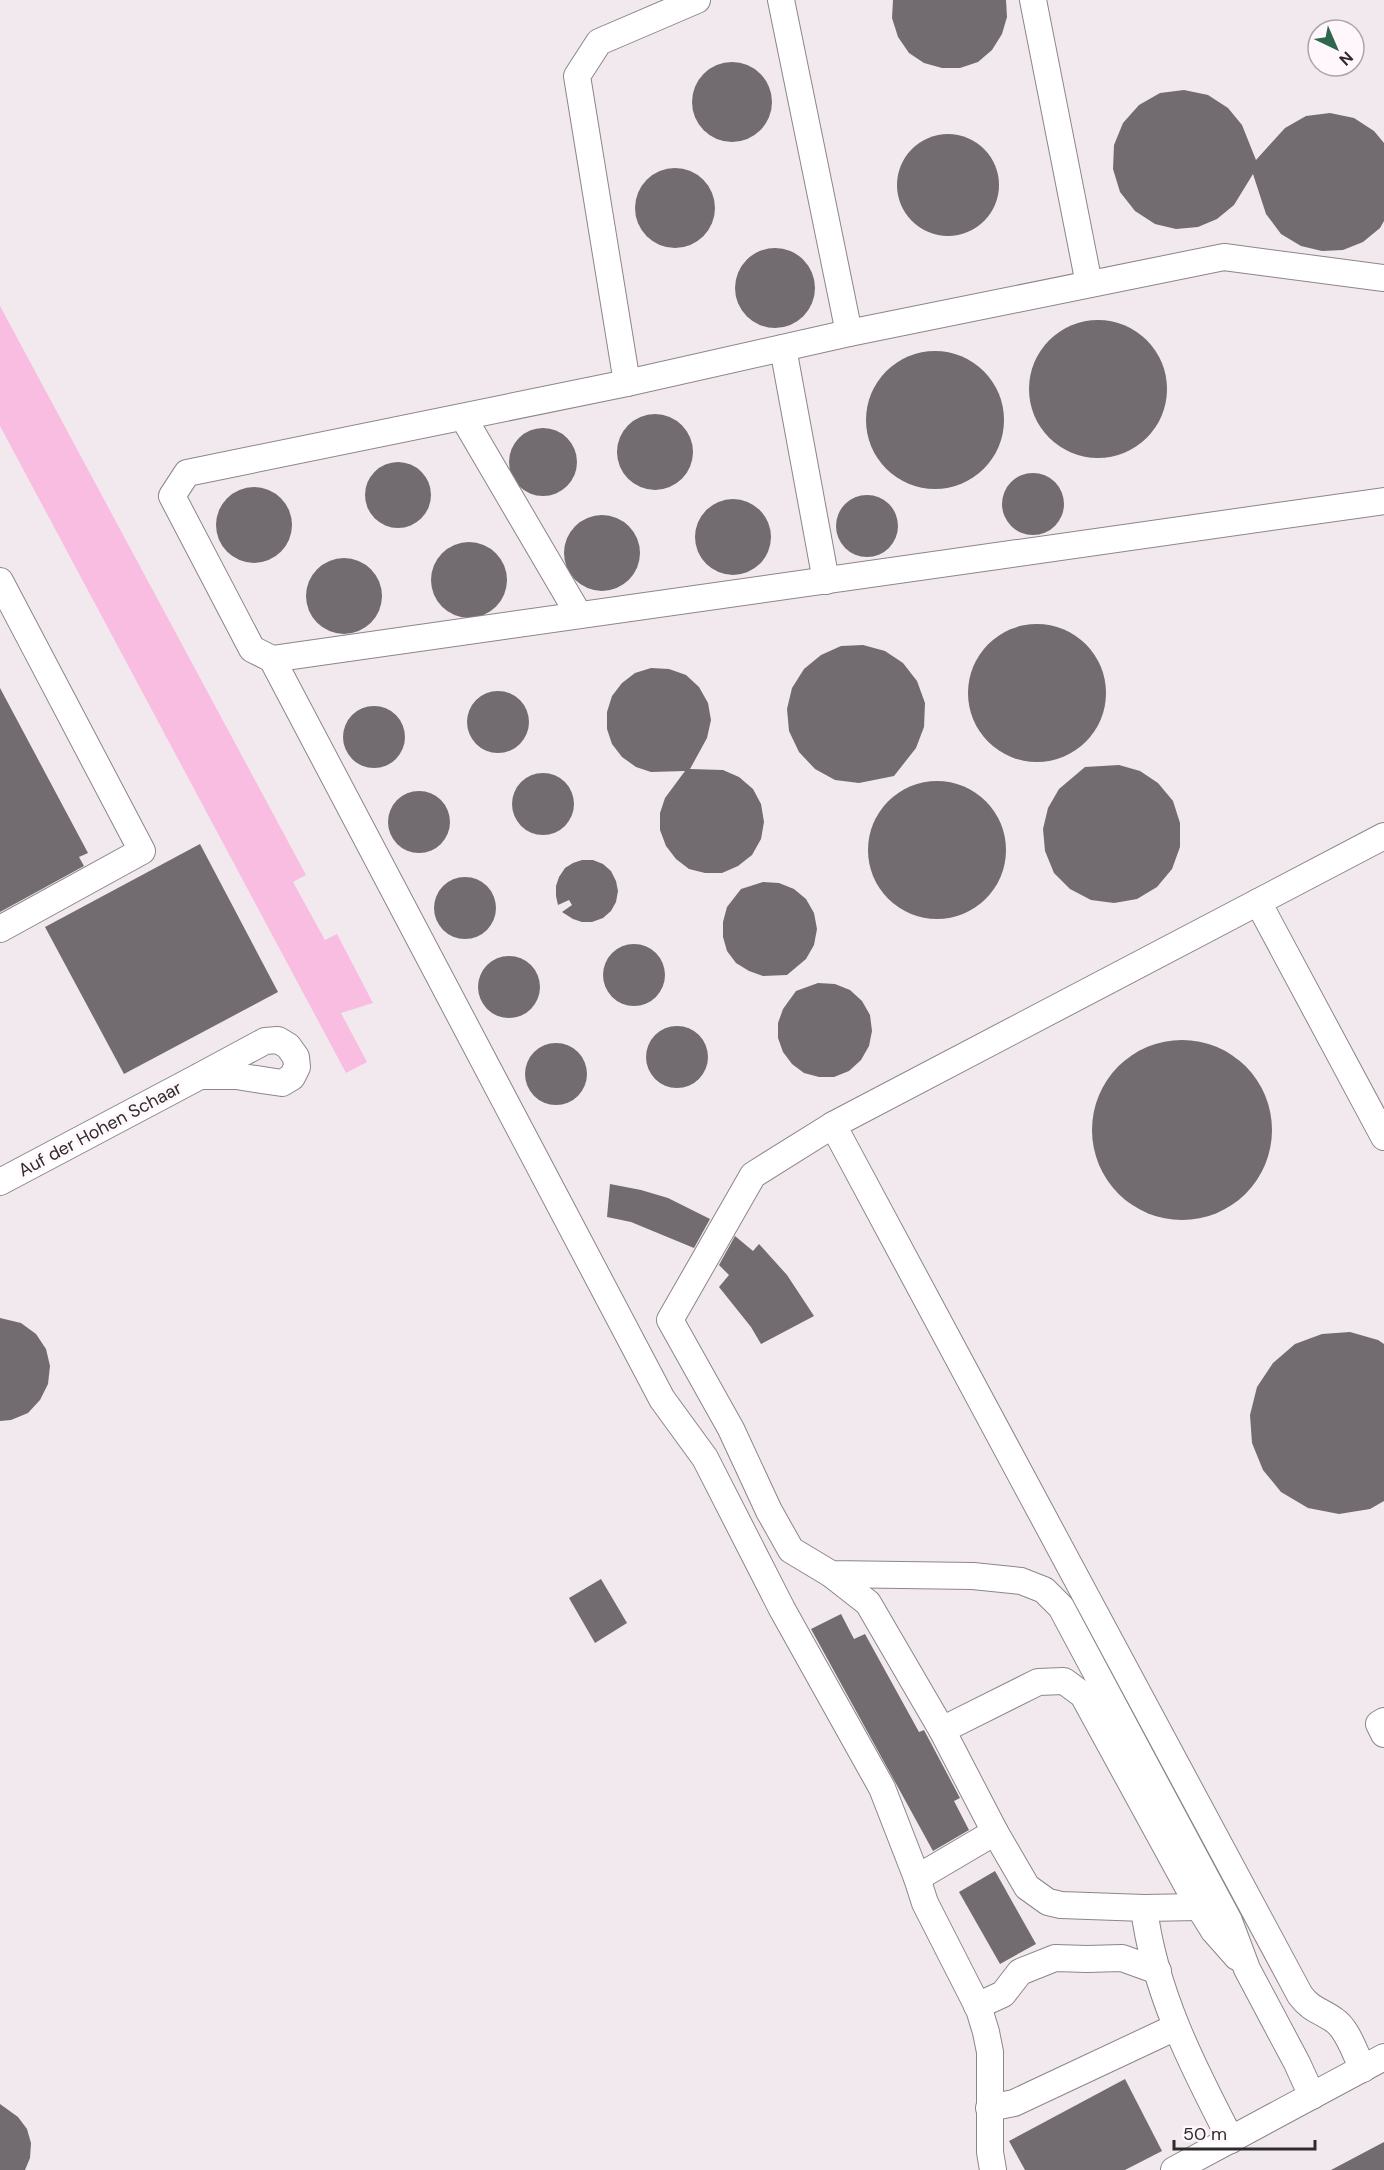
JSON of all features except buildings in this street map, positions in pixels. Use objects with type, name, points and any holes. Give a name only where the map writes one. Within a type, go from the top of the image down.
[{"type":"street","points":[[627,383],[577,76],[599,42],[697,0]]},
{"type":"street","points":[[781,0],[849,333]]},
{"type":"street","points":[[1033,0],[1089,284]]},
{"type":"street","points":[[1384,278],[1224,257],[849,333],[627,383],[187,473],[172,496],[252,650],[272,659],[1384,501]]},
{"type":"street","points":[[783,348],[826,581]]},
{"type":"street","points":[[463,417],[579,615]]},
{"type":"street","points":[[0,581],[142,850],[0,929]]},
{"type":"street","points":[[272,659],[662,1399],[705,1458],[783,1609],[882,1788],[925,1904],[977,2006],[986,2032],[990,2052],[990,2152],[993,2170]]},
{"type":"street","points":[[1200,1907],[1144,1908],[1061,1905],[1048,1902],[1027,1887],[995,1832],[942,1730],[868,1603],[831,1574],[791,1550],[769,1512],[731,1429],[670,1320],[753,1175],[833,1125],[1384,836]]},
{"type":"street","points":[[1258,902],[1384,1137]]},
{"type":"street","name":"Auf der Hohen Schaar","points":[[0,1182],[200,1076]]},
{"type":"street","points":[[833,1125],[1300,1995],[1308,2006],[1335,2020],[1373,2063],[1174,2170]]},
{"type":"street","points":[[831,1574],[973,1576],[1021,1581],[1044,1590],[1061,1607],[1229,1921],[1246,1969],[1297,2063],[1312,2096]]},
{"type":"street","points":[[942,1730],[1038,1682],[1064,1681],[1074,1687],[1083,1695],[1091,1708],[1214,1931],[1246,1969]]},
{"type":"street","points":[[1384,1721],[1379,1724],[1384,1734]]},
{"type":"street","points":[[917,1878],[995,1832]]},
{"type":"street","points":[[1144,1908],[1148,1941],[1176,2027],[1231,2140]]},
{"type":"street","points":[[977,2006],[1003,1994],[1020,1972],[1055,1958],[1122,1958],[1158,1971]]},
{"type":"street","points":[[989,2108],[1014,2103],[1176,2027]]},
{"type":"shaded area","points":[[0,306],[306,875],[293,882],[325,940],[337,934],[373,1003],[341,1013],[367,1062],[346,1073],[0,426]]}]
